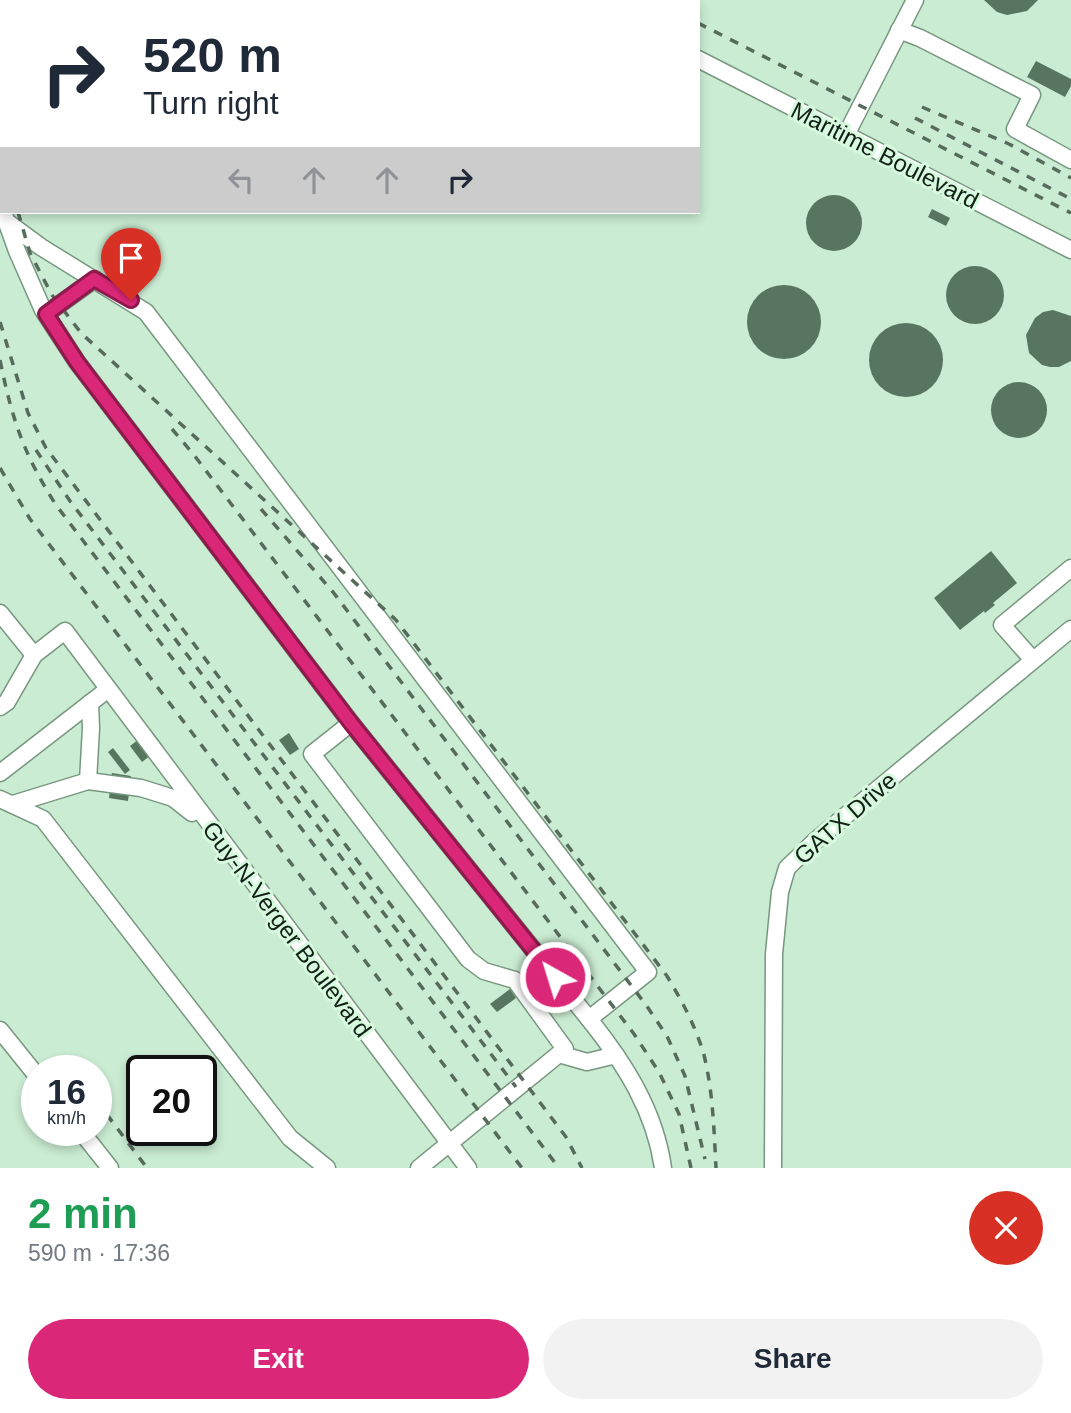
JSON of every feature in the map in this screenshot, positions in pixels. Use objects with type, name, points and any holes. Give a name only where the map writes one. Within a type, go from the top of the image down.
[{"type":"street","points":[[846,135],[915,0]]},
{"type":"street","points":[[900,30],[1032,95],[1015,129],[1071,160]]},
{"type":"street","name":"Maritime Boulevard","points":[[700,61],[1071,250]]},
{"type":"street","points":[[4,214],[41,247],[146,312],[648,972],[589,1019]]},
{"type":"street","points":[[4,214],[17,251],[46,314],[77,362],[351,723],[615,1055],[646,1106],[660,1148],[663,1168]]},
{"type":"street","points":[[46,314],[94,279]]},
{"type":"street","points":[[1033,660],[1002,625],[1071,568]]},
{"type":"street","points":[[0,612],[34,655],[7,702],[0,707]]},
{"type":"street","name":"GATX Drive","points":[[773,1168],[774,954],[780,892],[787,868],[814,841],[1071,629]]},
{"type":"street","name":"Guy-N-Verger Boulevard","points":[[34,655],[65,631],[468,1168]]},
{"type":"street","points":[[0,773],[107,690]]},
{"type":"street","points":[[88,781],[90,703]]},
{"type":"street","points":[[351,723],[312,754],[468,960],[484,971],[514,980],[565,1049],[419,1168]]},
{"type":"street","points":[[7,801],[88,781],[141,788],[173,798],[213,830]]},
{"type":"street","points":[[7,801],[43,819],[290,1138],[327,1168]]},
{"type":"street","points":[[0,1030],[21,1056]]},
{"type":"street","points":[[559,1054],[587,1062],[615,1055]]},
{"type":"street","points":[[93,1146],[110,1168]]},
{"type":"building","points":[[984,0],[1038,0],[1027,11],[1007,15],[997,12]]},
{"type":"building","points":[[1036,61],[1071,79],[1071,86],[1065,97],[1027,77]]},
{"type":"building","points":[[828,195],[840,195],[850,199],[858,207],[862,223],[858,239],[850,247],[840,251],[828,251],[818,247],[810,239],[806,229],[806,217],[810,207],[818,199]]},
{"type":"building","points":[[932,209],[950,218],[946,226],[928,217]]},
{"type":"building","points":[[975,266],[986,268],[999,279],[1004,295],[1002,306],[991,319],[975,324],[964,322],[951,311],[946,295],[948,284],[959,271]]},
{"type":"building","points":[[777,285],[791,285],[805,291],[815,301],[821,322],[819,336],[805,353],[791,359],[777,359],[763,353],[753,343],[747,329],[747,315],[753,301],[763,291]]},
{"type":"building","points":[[1053,310],[1071,316],[1071,361],[1059,367],[1042,365],[1029,353],[1026,335],[1035,318],[1043,312]]},
{"type":"building","points":[[899,323],[913,323],[927,329],[937,339],[943,360],[941,374],[927,391],[913,397],[899,397],[885,391],[875,381],[869,367],[869,353],[875,339],[885,329]]},
{"type":"building","points":[[1014,382],[1024,382],[1039,390],[1045,399],[1045,421],[1039,430],[1024,438],[1014,438],[996,426],[991,415],[991,405],[1003,387]]},
{"type":"building","points":[[991,551],[1017,583],[993,603],[995,605],[960,630],[934,598]]},
{"type":"building","points":[[151,730],[163,746],[142,762],[130,746]]},
{"type":"building","points":[[289,733],[299,749],[290,755],[279,740]]},
{"type":"building","points":[[113,748],[130,770],[125,774],[108,752]]},
{"type":"building","points":[[112,773],[131,776],[128,801],[109,798]]},
{"type":"building","points":[[510,989],[516,998],[497,1012],[490,1004]]},
{"type":"railway","points":[[700,24],[1071,213]]},
{"type":"railway","points":[[922,107],[1009,144],[1071,178]]},
{"type":"railway","points":[[915,118],[1071,199]]},
{"type":"railway","points":[[19,214],[30,253],[52,295],[81,333],[396,620],[667,976],[688,1014],[704,1055],[714,1125],[716,1168]]},
{"type":"railway","points":[[0,322],[28,413],[46,448],[566,1137],[582,1168]]},
{"type":"railway","points":[[0,360],[20,435],[35,469],[56,505],[559,1168]]},
{"type":"railway","points":[[172,429],[634,1034],[659,1072],[679,1114],[691,1168]]},
{"type":"railway","points":[[36,450],[70,501],[516,1087]]},
{"type":"railway","points":[[0,468],[30,519],[522,1168]]},
{"type":"railway","points":[[261,509],[333,592],[646,1005],[667,1036],[685,1076],[705,1159]]},
{"type":"railway","points":[[112,1121],[147,1168]]},
{"type":"route","points":[[131,300],[94,279],[46,314],[77,362],[351,723],[555,977]]}]
